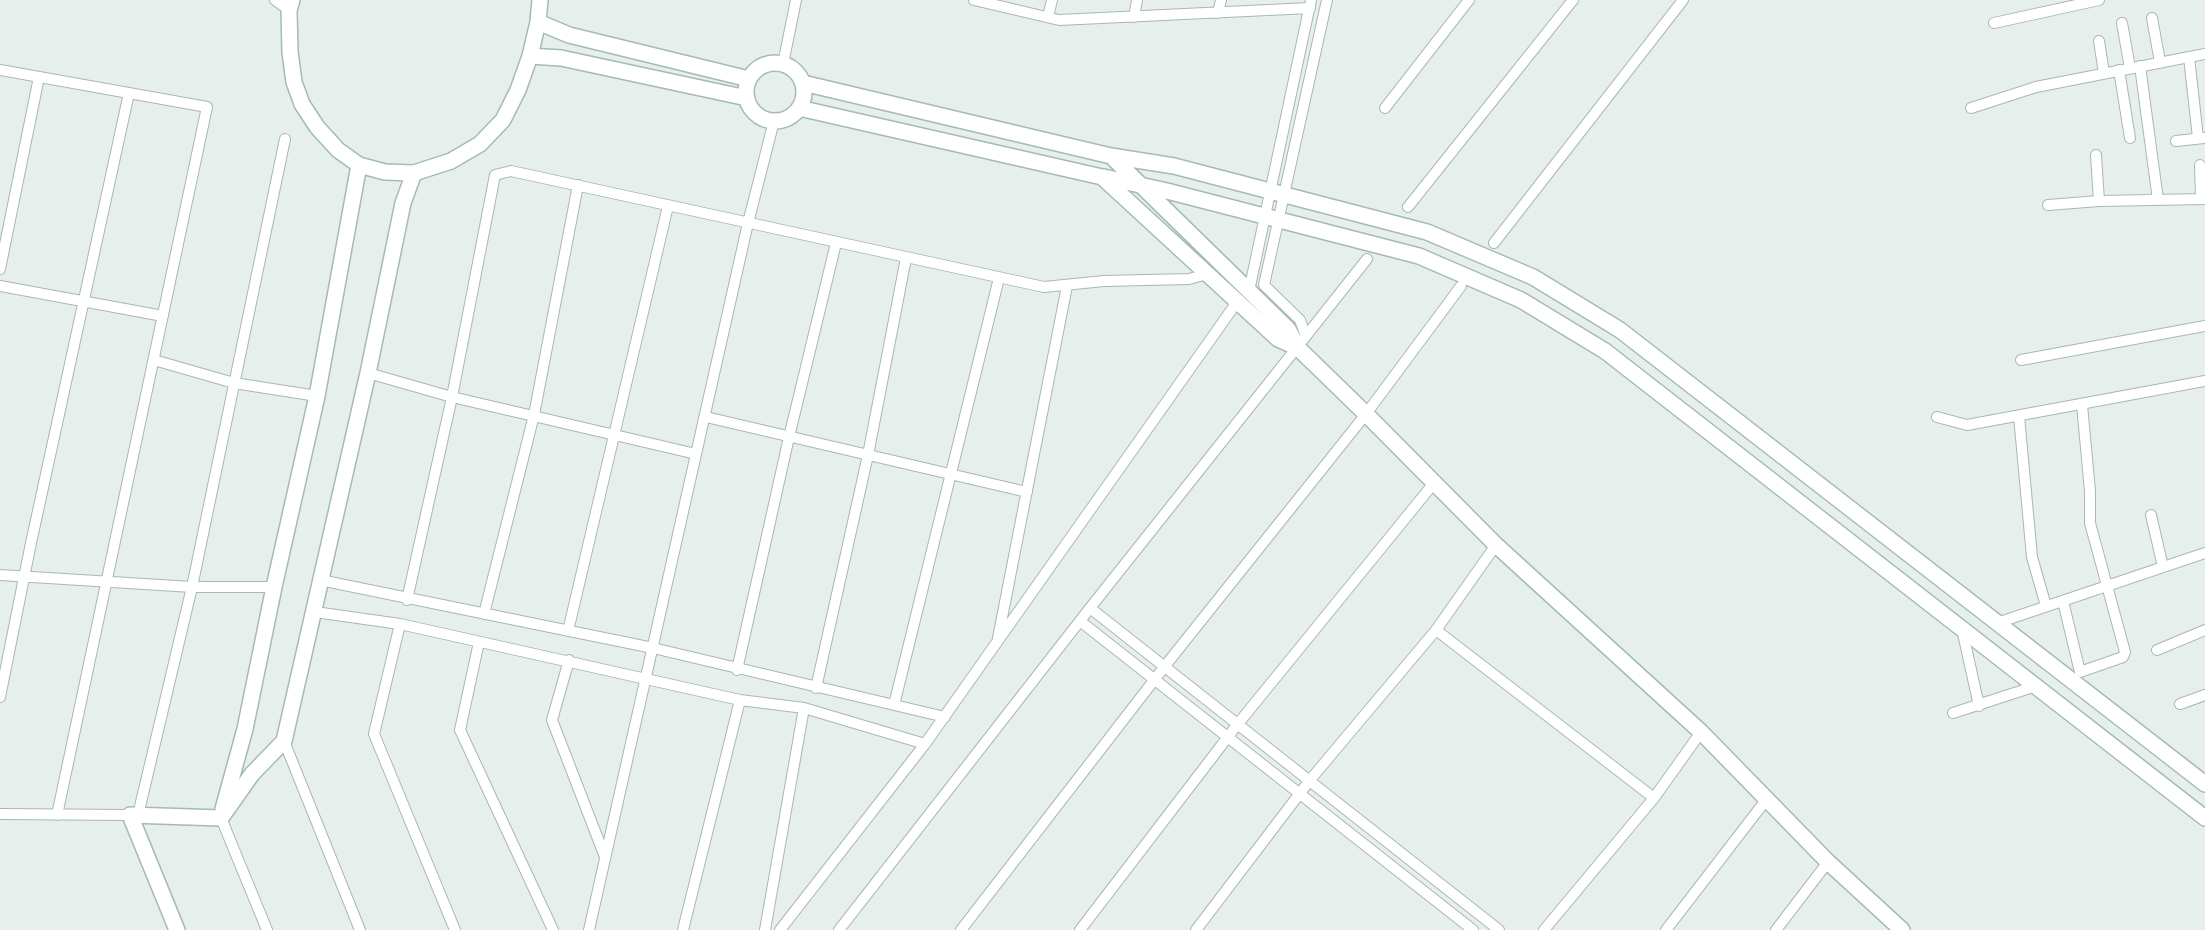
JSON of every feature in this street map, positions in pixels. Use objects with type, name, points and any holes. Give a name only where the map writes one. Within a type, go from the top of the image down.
[{"type":"street","points":[[275,0],[291,5],[290,52],[294,82],[302,104],[317,127],[338,150],[358,165],[385,172],[414,173],[451,161],[480,144],[503,120],[518,90],[530,56],[538,22],[540,0]]},
{"type":"street","points":[[782,64],[796,0]]},
{"type":"street","points":[[974,0],[1059,20],[1218,13],[1310,4],[1272,218],[1264,285],[1300,320],[1302,342]]},
{"type":"street","points":[[1048,18],[1052,0]]},
{"type":"street","points":[[1134,16],[1138,0]]},
{"type":"street","points":[[1218,13],[1221,0]]},
{"type":"street","points":[[1277,193],[1327,0]]},
{"type":"street","points":[[1385,108],[1469,0]]},
{"type":"street","points":[[1408,207],[1573,0]]},
{"type":"street","points":[[1494,243],[1683,0]]},
{"type":"street","points":[[1994,23],[2099,0]]},
{"type":"street","points":[[2152,18],[2160,62]]},
{"type":"street","points":[[538,22],[569,35],[749,79]]},
{"type":"street","points":[[2122,23],[2130,138]]},
{"type":"street","points":[[2099,41],[2104,73]]},
{"type":"street","points":[[1971,108],[2036,86],[2205,54]]},
{"type":"street","points":[[530,56],[561,58],[747,98]]},
{"type":"street","points":[[2176,141],[2202,138],[2189,57]]},
{"type":"street","points":[[782,64],[799,74],[804,92],[799,108],[792,116],[774,121],[756,114],[747,98],[749,79],[763,66],[782,64]]},
{"type":"street","points":[[2140,66],[2158,200]]},
{"type":"street","points":[[0,70],[207,107],[57,814]]},
{"type":"street","points":[[0,269],[39,77]]},
{"type":"street","points":[[803,83],[1111,156],[1174,166],[1427,232],[1516,269],[1557,291],[1620,330],[2039,656],[2202,779]]},
{"type":"street","points":[[0,697],[26,576],[31,543],[129,93]]},
{"type":"street","points":[[799,108],[1140,185],[1419,256],[1463,273],[1529,304],[1605,351],[2205,818]]},
{"type":"street","points":[[589,930],[696,454],[706,417],[748,223],[774,121]]},
{"type":"street","points":[[177,930],[134,815],[192,587],[285,138]]},
{"type":"street","points":[[2096,155],[2098,201]]},
{"type":"street","points":[[1111,156],[1302,342],[1366,414],[1496,545],[1701,732],[1828,862],[1902,930]]},
{"type":"street","points":[[267,930],[221,818],[245,729],[274,587],[317,396],[358,165]]},
{"type":"street","points":[[2048,205],[2098,201],[2203,199],[2200,165]]},
{"type":"street","points":[[408,600],[452,397],[495,175],[511,171],[1044,287],[1104,281],[1189,278],[1207,274]]},
{"type":"street","points":[[221,818],[252,774],[284,741],[315,612],[320,580],[368,373],[403,203],[414,173]]},
{"type":"street","points":[[1102,177],[1278,339],[1302,342]]},
{"type":"street","points":[[484,614],[534,415],[578,185]]},
{"type":"street","points":[[568,631],[668,206]]},
{"type":"street","points":[[1249,291],[1272,218]]},
{"type":"street","points":[[737,670],[789,437],[836,243]]},
{"type":"street","points":[[816,688],[868,455],[906,258]]},
{"type":"street","points":[[839,930],[1090,608],[1367,259]]},
{"type":"street","points":[[894,705],[998,278]]},
{"type":"street","points":[[0,286],[163,316]]},
{"type":"street","points":[[998,642],[1067,286]]},
{"type":"street","points":[[961,930],[1154,680],[1366,414],[1461,286]]},
{"type":"street","points":[[780,930],[945,717],[1237,302]]},
{"type":"street","points":[[2021,360],[2205,326]]},
{"type":"street","points":[[154,360],[234,383],[317,396]]},
{"type":"street","points":[[368,373],[452,397],[614,433],[696,454]]},
{"type":"street","points":[[1937,417],[1967,425],[2205,381]]},
{"type":"street","points":[[2063,601],[2080,672],[2123,657],[2125,652],[2105,585],[2090,524],[2090,491],[2082,405]]},
{"type":"street","points":[[2019,416],[2032,557],[2046,606]]},
{"type":"street","points":[[706,417],[1027,492]]},
{"type":"street","points":[[1080,930],[1237,725],[1434,483]]},
{"type":"street","points":[[2151,515],[2163,567]]},
{"type":"street","points":[[1196,930],[1310,780],[1436,630],[1496,545]]},
{"type":"street","points":[[1997,623],[2105,585],[2205,553]]},
{"type":"street","points":[[0,574],[192,587],[274,587]]},
{"type":"street","points":[[320,580],[408,600],[653,648],[737,670],[945,717]]},
{"type":"street","points":[[1090,608],[1499,930]]},
{"type":"street","points":[[315,612],[400,624],[569,660],[740,700],[804,708],[925,744]]},
{"type":"street","points":[[1080,621],[1473,930]]},
{"type":"street","points":[[400,624],[374,734],[455,930]]},
{"type":"street","points":[[1962,629],[1980,706]]},
{"type":"street","points":[[1436,630],[1654,798]]},
{"type":"street","points":[[2157,650],[2205,630]]},
{"type":"street","points":[[480,642],[460,730],[553,930]]},
{"type":"street","points":[[2022,676],[2039,656]]},
{"type":"street","points":[[569,660],[552,720],[606,858]]},
{"type":"street","points":[[1953,714],[2036,686]]},
{"type":"street","points":[[2180,704],[2205,695]]},
{"type":"street","points":[[683,930],[740,700]]},
{"type":"street","points":[[765,930],[804,708]]},
{"type":"street","points":[[1544,930],[1654,798],[1701,732]]},
{"type":"street","points":[[284,741],[360,930]]},
{"type":"street","points":[[1666,930],[1766,800]]},
{"type":"street","points":[[0,814],[221,818]]},
{"type":"street","points":[[1776,930],[1828,862]]}]
